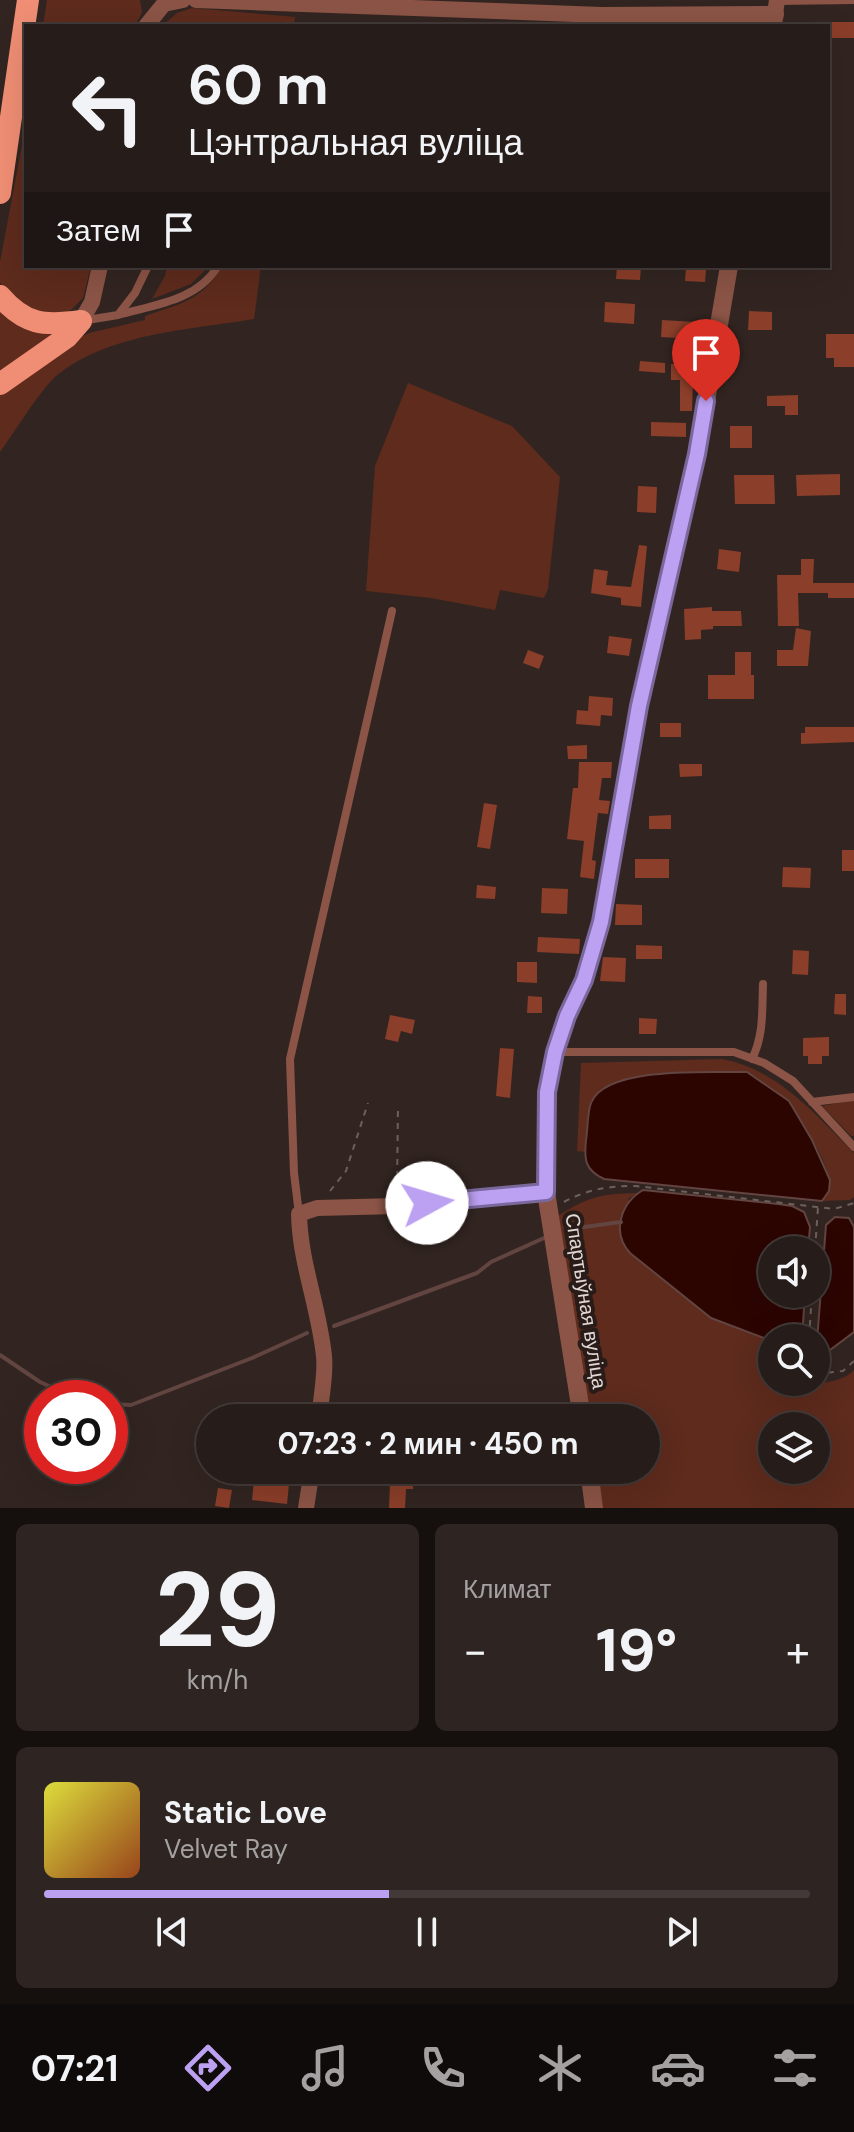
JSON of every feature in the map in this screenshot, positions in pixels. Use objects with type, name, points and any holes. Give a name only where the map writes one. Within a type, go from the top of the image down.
[{"type":"highway","points":[[25,24],[28,0]]},
{"type":"highway","points":[[0,193],[24,28]]},
{"type":"highway","points":[[0,296],[19,314],[42,324],[81,321]]},
{"type":"highway","points":[[0,384],[67,337],[81,321]]},
{"type":"street","points":[[147,24],[163,2],[183,0]]},
{"type":"street","points":[[196,0],[425,4],[602,15],[775,10]]},
{"type":"street","points":[[81,321],[92,302],[100,268]]},
{"type":"street","name":"Спартыўная вуліца","points":[[580,1404],[548,1200],[547,1092],[555,1052],[584,980],[601,922],[639,706],[697,454],[729,268]]},
{"type":"street","points":[[320,1404],[324,1358],[299,1237],[299,1214],[317,1208],[548,1200]]},
{"type":"street","points":[[306,1508],[310,1484]]},
{"type":"street","points":[[591,1484],[594,1508]]},
{"type":"lane","points":[[775,10],[854,0]]},
{"type":"lane","points":[[118,315],[135,293],[147,268]]},
{"type":"lane","points":[[81,321],[118,315],[183,296],[199,288],[217,268]]},
{"type":"lane","points":[[299,1214],[294,1173],[290,1059],[392,611]]},
{"type":"lane","points":[[752,1059],[762,1029],[763,984]]},
{"type":"lane","points":[[555,1052],[734,1052],[793,1081],[852,1142]]},
{"type":"lane","points":[[812,1102],[854,1097]]},
{"type":"path","points":[[317,1208],[346,1171],[368,1103]]},
{"type":"path","points":[[397,1206],[398,1106]]},
{"type":"path","points":[[548,1200],[607,1186],[636,1186],[834,1209],[854,1203]]},
{"type":"path","points":[[816,1236],[818,1206]]},
{"type":"path","points":[[830,1372],[843,1371],[854,1361]]},
{"type":"shaded area","points":[[47,0],[140,0],[142,12],[136,24],[43,24]]},
{"type":"shaded area","points":[[192,8],[295,17],[294,24],[164,24],[177,13]]},
{"type":"shaded area","points":[[24,135],[24,268],[90,268],[83,298],[71,310],[56,316],[29,313],[3,290],[0,262]]},
{"type":"shaded area","points":[[167,268],[207,268],[191,284],[152,299]]},
{"type":"shaded area","points":[[222,268],[261,268],[254,319],[124,342],[76,362],[49,384],[0,452],[0,393],[67,344],[89,333],[145,320],[145,316],[190,299],[215,278]]},
{"type":"shaded area","points":[[0,307],[13,321],[28,330],[64,332],[0,379]]},
{"type":"shaded area","points":[[408,383],[512,426],[560,477],[548,589],[544,598],[500,590],[495,610],[431,598],[366,591],[375,466]]},
{"type":"shaded area","points":[[722,1059],[742,1064],[778,1083],[810,1109],[854,1153],[854,1197],[850,1200],[822,1201],[829,1190],[827,1170],[789,1101],[591,1103],[585,1152],[577,1151],[581,1063]]},
{"type":"shaded area","points":[[687,1072],[747,1072],[789,1101],[812,1140],[830,1180],[829,1191],[822,1201],[604,1179],[589,1168],[585,1153],[589,1112],[591,1103],[601,1091],[617,1082],[638,1077]]},
{"type":"shaded area","points":[[854,1100],[854,1136],[851,1136],[822,1106]]},
{"type":"shaded area","points":[[643,1190],[778,1204],[804,1212],[810,1227],[809,1236],[758,1236],[758,1308],[804,1308],[803,1324],[758,1324],[758,1336],[711,1318],[624,1245],[621,1218],[635,1196]]},
{"type":"shaded area","points":[[638,1193],[628,1199],[711,1318],[758,1336],[758,1396],[830,1396],[830,1381],[854,1370],[854,1508],[603,1508],[599,1484],[660,1484],[660,1404],[587,1404],[558,1216],[587,1200],[604,1195]]},
{"type":"shaded area","points":[[835,1217],[849,1218],[854,1227],[854,1332],[830,1350],[830,1324],[818,1324],[820,1308],[830,1308],[830,1236],[825,1236],[826,1225]]},
{"type":"building","points":[[854,22],[854,38],[830,38],[828,24]]},
{"type":"building","points":[[617,268],[641,268],[640,280],[616,279]]},
{"type":"building","points":[[686,268],[706,270],[705,282],[685,281]]},
{"type":"building","points":[[605,302],[635,304],[634,324],[604,322]]},
{"type":"building","points":[[749,311],[772,312],[772,330],[748,330]]},
{"type":"building","points":[[662,320],[695,322],[694,339],[661,337]]},
{"type":"building","points":[[826,334],[854,334],[854,367],[834,367],[834,358],[826,358]]},
{"type":"building","points":[[640,361],[665,363],[665,373],[639,371]]},
{"type":"building","points":[[671,364],[697,364],[692,411],[680,411],[680,380],[671,380]]},
{"type":"building","points":[[798,395],[798,415],[785,415],[785,406],[767,406],[767,396]]},
{"type":"building","points":[[651,422],[686,423],[686,437],[651,436]]},
{"type":"building","points":[[730,426],[752,426],[752,448],[730,448]]},
{"type":"building","points":[[840,474],[840,495],[797,496],[796,475]]},
{"type":"building","points":[[734,475],[774,475],[775,504],[735,504]]},
{"type":"building","points":[[638,486],[657,487],[656,513],[637,512]]},
{"type":"building","points":[[639,545],[647,546],[641,607],[621,605],[621,598],[591,593],[594,569],[608,571],[606,585],[631,587]]},
{"type":"building","points":[[719,549],[741,552],[739,572],[717,569]]},
{"type":"building","points":[[801,559],[814,559],[813,583],[854,583],[854,598],[828,598],[828,593],[798,593],[799,626],[778,626],[777,575],[801,575]]},
{"type":"building","points":[[712,607],[712,611],[741,611],[742,626],[713,626],[713,629],[701,630],[701,639],[685,640],[684,609]]},
{"type":"building","points":[[796,628],[811,631],[808,666],[777,666],[777,650],[793,650]]},
{"type":"building","points":[[609,636],[632,639],[629,656],[607,653]]},
{"type":"building","points":[[528,650],[544,656],[539,669],[523,663]]},
{"type":"building","points":[[735,652],[751,652],[754,699],[708,699],[708,675],[735,675]]},
{"type":"building","points":[[589,696],[613,698],[612,716],[601,715],[600,726],[576,724],[577,710],[588,711]]},
{"type":"building","points":[[660,723],[681,723],[681,737],[660,737]]},
{"type":"building","points":[[805,727],[854,727],[854,742],[801,744],[801,733],[805,733]]},
{"type":"building","points":[[587,745],[587,759],[568,759],[567,746]]},
{"type":"building","points":[[579,762],[612,762],[611,778],[602,778],[599,800],[610,801],[608,814],[598,813],[592,860],[596,861],[594,879],[580,877],[584,841],[567,839],[573,788],[578,788]]},
{"type":"building","points":[[679,764],[702,764],[702,776],[680,777]]},
{"type":"building","points":[[484,803],[497,805],[490,849],[477,847]]},
{"type":"building","points":[[671,815],[671,829],[649,829],[649,816]]},
{"type":"building","points":[[842,850],[854,850],[854,871],[842,871]]},
{"type":"building","points":[[635,859],[669,859],[669,878],[635,878]]},
{"type":"building","points":[[783,867],[811,868],[810,888],[782,887]]},
{"type":"building","points":[[477,885],[496,887],[495,899],[476,898]]},
{"type":"building","points":[[542,888],[568,889],[567,914],[541,913]]},
{"type":"building","points":[[616,904],[642,905],[642,925],[615,925]]},
{"type":"building","points":[[538,937],[580,939],[579,954],[537,952]]},
{"type":"building","points":[[636,945],[662,946],[662,959],[636,959]]},
{"type":"building","points":[[793,950],[809,951],[808,975],[792,974]]},
{"type":"building","points":[[603,957],[626,958],[625,982],[600,981]]},
{"type":"building","points":[[517,962],[537,962],[537,983],[517,982]]},
{"type":"building","points":[[835,994],[846,994],[846,1015],[834,1014]]},
{"type":"building","points":[[528,996],[542,997],[542,1013],[527,1013]]},
{"type":"building","points":[[390,1015],[415,1020],[412,1034],[401,1031],[398,1042],[385,1039]]},
{"type":"building","points":[[639,1018],[657,1019],[656,1034],[639,1034]]},
{"type":"building","points":[[829,1037],[829,1056],[822,1056],[822,1064],[808,1064],[808,1056],[803,1056],[803,1038]]},
{"type":"building","points":[[500,1048],[514,1049],[510,1098],[496,1096]]},
{"type":"building","points":[[254,1484],[289,1484],[287,1504],[252,1500]]},
{"type":"building","points":[[390,1484],[413,1484],[413,1489],[406,1489],[405,1508],[389,1508]]},
{"type":"building","points":[[218,1488],[232,1490],[229,1508],[215,1506]]},
{"type":"waterway","points":[[569,1229],[621,1222]]},
{"type":"waterway","points":[[334,1326],[477,1273],[491,1262],[544,1238]]},
{"type":"waterway","points":[[128,1405],[252,1358],[307,1333]]},
{"type":"waterway","points":[[0,1355],[37,1380]]},
{"type":"route","points":[[427,1203],[546,1192],[547,1092],[555,1052],[584,980],[601,922],[639,706],[697,454],[706,401]]}]
